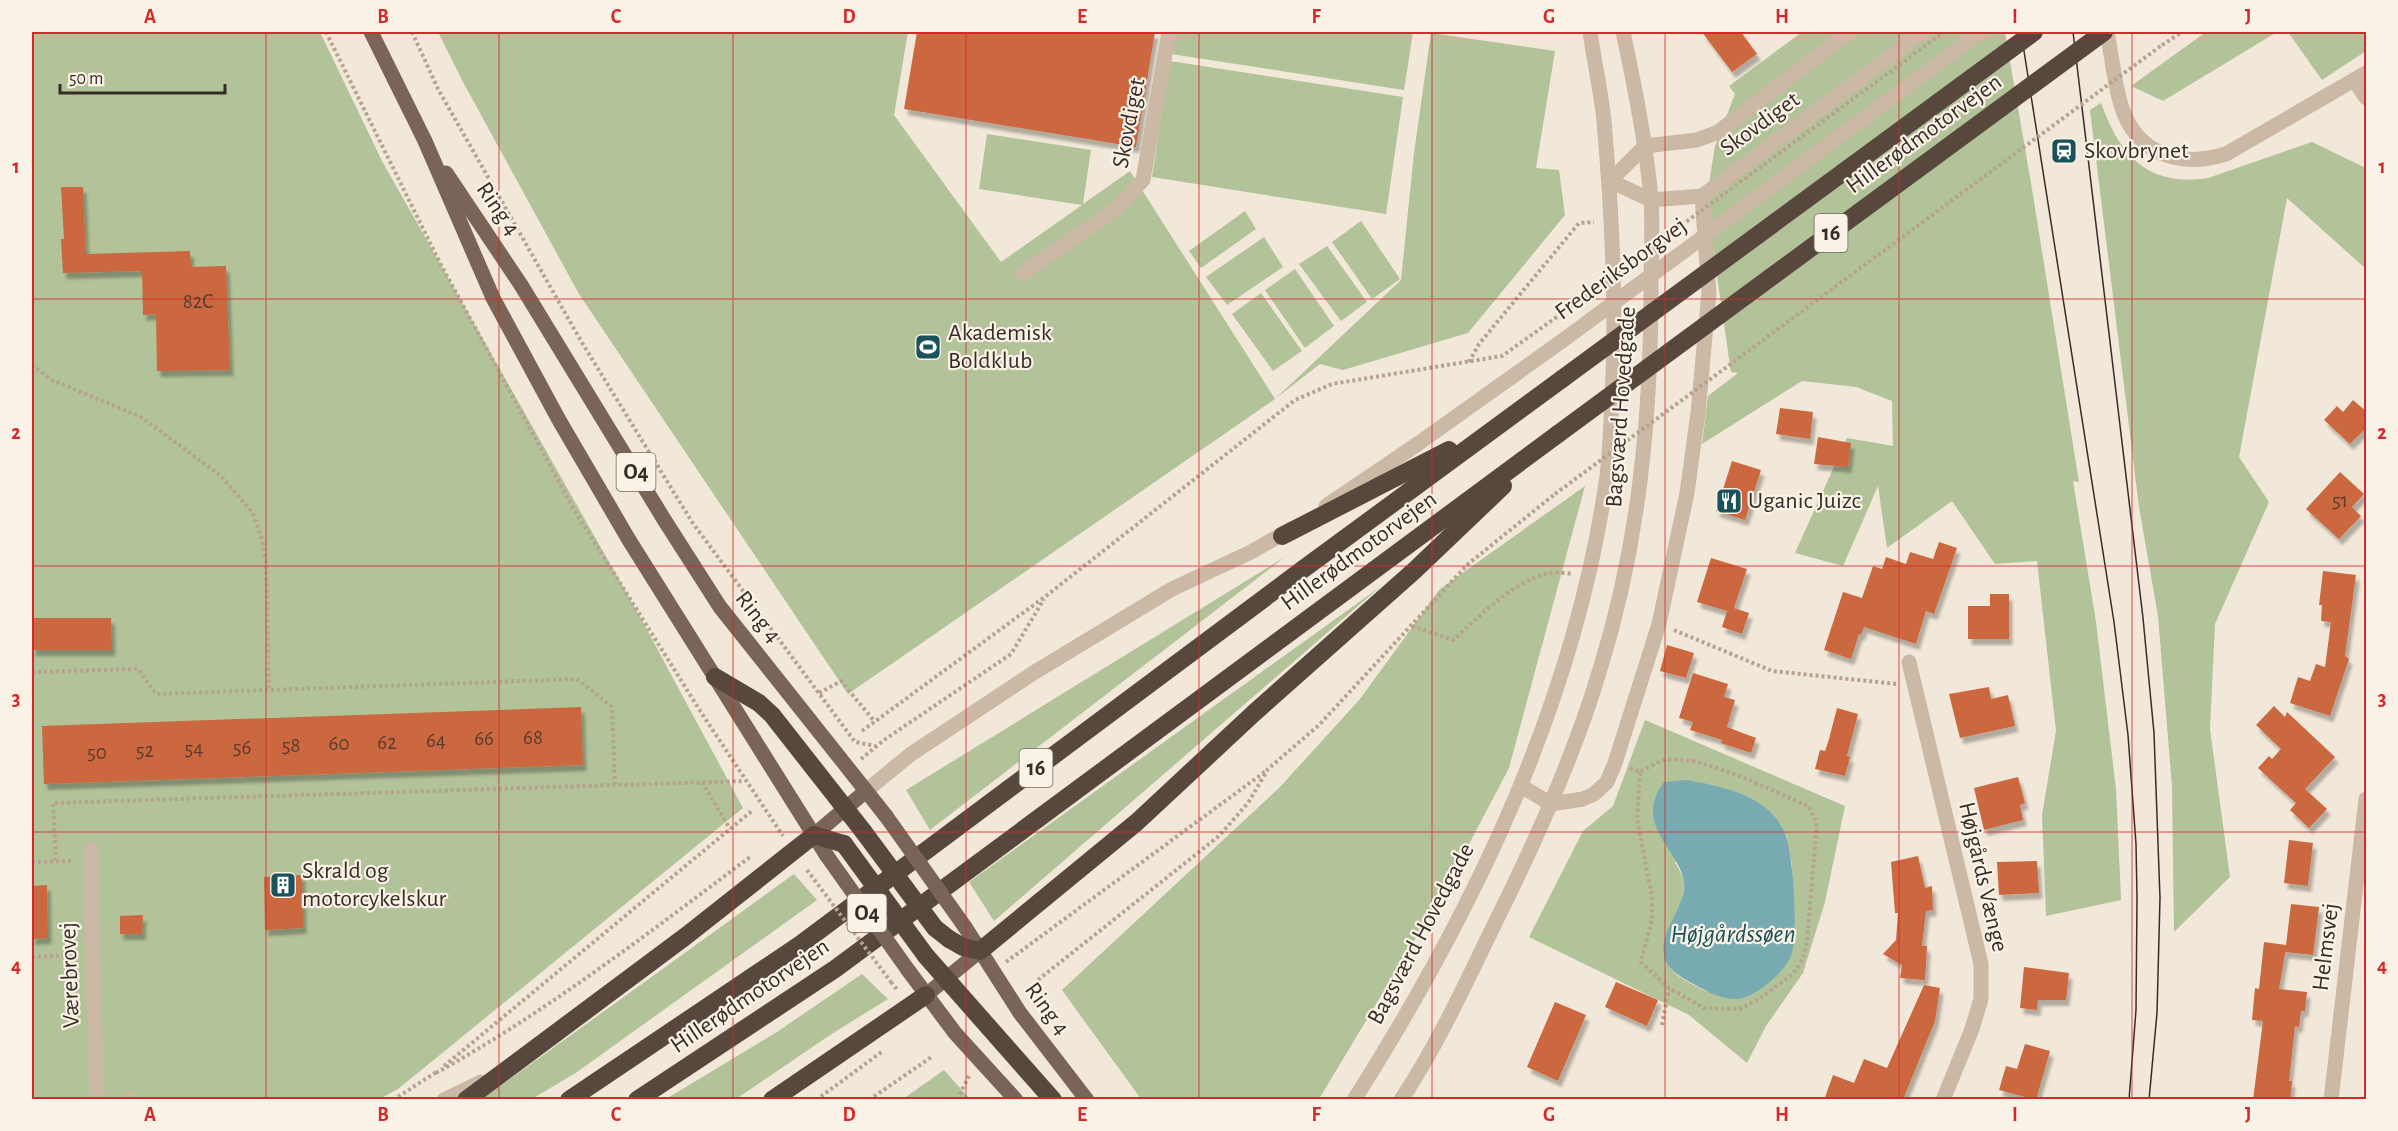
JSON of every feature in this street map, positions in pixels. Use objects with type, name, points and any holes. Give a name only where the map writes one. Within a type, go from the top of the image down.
[{"type":"highway","name":"Hillerødmotorvejen","points":[[569,1100],[801,944],[1496,426],[2034,32]]},
{"type":"highway","name":"Hillerødmotorvejen","points":[[638,1100],[835,969],[2105,32]]},
{"type":"highway","points":[[1282,536],[1496,426]]},
{"type":"highway","points":[[715,677],[759,703],[771,715],[864,831],[935,928],[963,947],[981,951],[1137,822],[1254,713],[1415,570],[1558,434]]},
{"type":"highway","points":[[466,1100],[497,1074],[686,936],[814,835],[844,844],[926,956],[1053,1100]]},
{"type":"highway","points":[[772,1100],[927,995]]},
{"type":"main road","name":"Ring 4","points":[[371,32],[425,141],[493,298],[559,420],[629,540],[827,856],[955,1033],[1016,1100]]},
{"type":"main road","name":"Ring 4","points":[[425,141],[522,285],[665,521],[720,607],[886,816],[965,927],[1020,1013],[1087,1100]]},
{"type":"main road","points":[[814,835],[866,790]]},
{"type":"main road","points":[[927,995],[981,951]]},
{"type":"street","name":"Skovdiget","points":[[1023,273],[1116,209],[1143,180],[1169,32]]},
{"type":"street","points":[[1590,32],[1604,119],[1610,181]]},
{"type":"street","points":[[1610,181],[1645,146],[1623,32]]},
{"type":"street","name":"Skovdiget","points":[[1645,146],[1697,140],[1718,132],[1850,32]]},
{"type":"street","name":"Skovdiget","points":[[1702,196],[1923,32]]},
{"type":"street","name":"Frederiksborgvej","points":[[866,790],[911,754],[1044,666],[1172,589],[1282,536],[1562,340],[1981,32]]},
{"type":"street","points":[[2105,32],[2121,106],[2130,126],[2154,151],[2171,157],[2208,160],[2226,154],[2361,77],[2367,98]]},
{"type":"street","name":"Bagsværd Hovedgade","points":[[1401,1100],[1458,998],[1551,804],[1578,737],[1602,666],[1619,600],[1635,525],[1646,443],[1652,342],[1651,200],[1645,146]]},
{"type":"street","points":[[1521,786],[1551,804],[1583,799],[1594,794],[1607,782],[1659,624],[1687,493],[1698,413],[1709,292],[1702,196],[1651,200],[1610,181]]},
{"type":"street","name":"Bagsværd Hovedgade","points":[[1354,1100],[1437,961],[1478,880],[1521,786],[1547,717],[1566,657],[1588,574],[1607,475],[1615,344],[1610,181]]},
{"type":"street","name":"Højgårds Vænge","points":[[1909,662],[1981,964],[1981,999],[1972,1029],[1943,1100]]},
{"type":"street","name":"Helmsvej","points":[[2331,1100],[2367,799]]},
{"type":"street","name":"Værebrovej","points":[[91,855],[97,1100]]},
{"type":"street","points":[[444,1100],[497,1074]]},
{"type":"path","points":[[326,32],[440,263],[573,508],[745,781],[807,870],[891,982]]},
{"type":"path","points":[[412,32],[438,89],[581,341],[692,522],[855,742],[876,746],[1011,654],[1046,596]]},
{"type":"path","points":[[861,731],[1046,596],[1295,400],[1332,384],[1502,356],[1944,32]]},
{"type":"path","points":[[1012,958],[1268,769],[1319,725],[1468,564],[1555,494],[2182,32]]},
{"type":"path","points":[[1469,362],[1479,344],[1579,223],[1612,221]]},
{"type":"path","points":[[32,364],[52,380],[141,417],[221,476],[252,512],[262,539],[266,563],[269,689]]},
{"type":"path","points":[[1412,626],[1453,640],[1496,603],[1525,583],[1553,573],[1588,574]]},
{"type":"path","points":[[1659,624],[1772,671],[1889,682],[1915,689]]},
{"type":"path","points":[[32,672],[138,669],[156,694],[577,679],[612,707],[615,784]]},
{"type":"path","points":[[819,693],[841,681],[875,722]]},
{"type":"path","points":[[1615,763],[1640,772],[1662,760],[1682,759],[1703,763],[1808,806],[1817,822],[1807,941],[1803,959],[1793,974],[1762,997],[1740,1009],[1704,1008],[1669,988],[1641,962],[1652,919],[1652,897],[1637,819],[1640,772]]},
{"type":"path","points":[[1038,980],[1219,836],[1248,803],[1268,769]]},
{"type":"path","points":[[56,861],[53,804],[745,781]]},
{"type":"path","points":[[702,782],[730,829]]},
{"type":"path","points":[[436,1073],[753,810]]},
{"type":"path","points":[[772,841],[782,834]]},
{"type":"path","points":[[32,862],[56,861],[91,855]]},
{"type":"path","points":[[393,1100],[493,1040],[652,930],[754,855]]},
{"type":"path","points":[[32,957],[92,954]]},
{"type":"path","points":[[1662,1025],[1669,988]]},
{"type":"path","points":[[869,1100],[933,1056]]},
{"type":"path","points":[[957,1100],[978,1059]]},
{"type":"green space","points":[[32,32],[320,32],[382,161],[639,615],[743,808],[398,1089],[380,1099],[32,1099]]},
{"type":"green space","name":"Akademisk Boldklub","points":[[438,32],[908,32],[894,115],[1001,262],[1082,205],[979,189],[987,134],[1091,150],[1083,204],[1130,171],[1275,399],[848,694],[579,294]]},
{"type":"green space","points":[[1175,32],[1413,32],[1404,90],[1171,54]]},
{"type":"green space","points":[[1802,32],[2005,32],[2079,482],[2073,481],[2096,622],[2116,789],[2121,900],[2046,916],[2042,815],[2056,731],[2037,561],[1995,564],[1952,501],[1887,548],[1878,486],[1843,566],[1795,553],[1847,438],[1893,446],[1892,401],[1856,387],[1802,381],[1702,444],[1708,396],[1738,373],[1731,372],[1706,202],[1715,146],[1735,94],[1729,86]]},
{"type":"green space","points":[[2206,32],[2277,32],[2163,101],[2131,86]]},
{"type":"green space","points":[[2288,32],[2366,32],[2366,51],[2322,80]]},
{"type":"green space","points":[[1431,33],[1555,51],[1536,168],[1559,170],[1565,215],[1468,333],[1343,370],[1320,364],[1275,399],[1401,280],[1414,153]]},
{"type":"green space","points":[[1170,61],[1403,97],[1386,214],[1152,177]]},
{"type":"green space","points":[[2101,103],[2117,138],[2127,152],[2139,164],[2169,178],[2187,180],[2208,178],[2312,142],[2366,168],[2366,269],[2287,198],[2239,457],[2269,502],[2215,624],[2210,729],[2230,877],[2174,932],[2172,787],[2158,616],[2139,507],[2090,110]]},
{"type":"green space","points":[[1245,211],[1256,229],[1201,268],[1189,251]]},
{"type":"green space","points":[[1361,221],[1400,279],[1372,299],[1332,242]]},
{"type":"green space","points":[[1264,237],[1283,267],[1227,305],[1206,277]]},
{"type":"green space","points":[[1327,246],[1367,302],[1341,321],[1299,264]]},
{"type":"green space","points":[[1295,269],[1334,326],[1305,348],[1265,290]]},
{"type":"green space","points":[[1261,293],[1302,351],[1273,371],[1232,314]]},
{"type":"green space","points":[[1585,486],[1509,768],[1447,886],[1319,1099],[1141,1099],[1062,990],[1280,787],[1360,699],[1440,589]]},
{"type":"green space","points":[[1285,557],[930,830],[906,790]]},
{"type":"green space","points":[[1380,587],[994,921],[969,882]]},
{"type":"green space","points":[[1645,720],[1845,806],[1825,902],[1803,973],[1766,1026],[1747,1063],[1689,1015],[1529,937],[1583,831],[1613,806]],"holes":[[[1786,835],[1792,864],[1793,939],[1705,991],[1684,980],[1671,969],[1665,954],[1665,944],[1683,898],[1684,888],[1683,877],[1675,862]]]},
{"type":"green space","points":[[794,874],[817,900],[577,1072],[532,1099],[481,1100]]},
{"type":"green space","points":[[862,974],[888,999],[830,1035],[736,1099],[666,1099],[777,1032]]},
{"type":"green space","points":[[944,1070],[970,1099],[903,1099]]},
{"type":"water","name":"Højgårdssøen","points":[[1686,780],[1709,784],[1744,795],[1765,807],[1777,819],[1788,844],[1795,914],[1791,956],[1782,970],[1768,984],[1743,998],[1725,998],[1701,988],[1673,970],[1664,956],[1665,940],[1684,891],[1683,878],[1656,827],[1653,813],[1655,798],[1664,782]]},
{"type":"building","points":[[917,32],[1155,32],[1136,147],[904,109]]},
{"type":"building","points":[[1702,32],[1741,32],[1757,54],[1732,72]]},
{"type":"building","points":[[61,187],[83,187],[86,254],[190,251],[191,267],[226,266],[230,370],[157,371],[156,314],[143,315],[142,271],[63,273]]},
{"type":"building","points":[[2353,400],[2367,412],[2367,427],[2350,444],[2324,420],[2337,406],[2343,412]]},
{"type":"building","points":[[1780,408],[1813,412],[1810,439],[1776,434]]},
{"type":"building","points":[[1818,437],[1851,443],[1848,467],[1814,464]]},
{"type":"building","points":[[1732,461],[1761,470],[1745,520],[1716,511]]},
{"type":"building","points":[[2340,472],[2364,494],[2352,507],[2361,516],[2339,539],[2306,509]]},
{"type":"building","points":[[1939,542],[1957,548],[1934,614],[1926,611],[1916,644],[1864,627],[1861,635],[1859,634],[1851,659],[1824,650],[1843,592],[1862,598],[1873,566],[1882,569],[1886,557],[1906,564],[1910,552],[1933,559]]},
{"type":"building","points":[[1711,558],[1747,569],[1734,608],[1749,613],[1742,634],[1722,627],[1727,611],[1697,602]]},
{"type":"building","points":[[2323,571],[2356,575],[2345,656],[2349,659],[2330,716],[2290,703],[2298,677],[2310,681],[2316,664],[2325,667],[2331,622],[2321,621],[2322,605],[2319,605]]},
{"type":"building","points":[[1990,594],[2009,594],[2009,639],[1968,639],[1968,606],[1990,606]]},
{"type":"building","points":[[32,618],[111,618],[112,650],[32,650]]},
{"type":"building","points":[[1667,645],[1694,653],[1686,678],[1660,671]]},
{"type":"building","points":[[1693,673],[1728,684],[1724,697],[1735,700],[1727,727],[1756,738],[1751,753],[1721,743],[1722,740],[1690,730],[1693,722],[1679,718]]},
{"type":"building","points":[[1989,687],[1991,699],[2008,695],[2015,726],[1960,738],[1949,694]]},
{"type":"building","points":[[2274,706],[2285,717],[2287,712],[2335,757],[2305,789],[2327,809],[2309,828],[2290,810],[2296,803],[2258,768],[2269,756],[2272,759],[2281,749],[2256,725]]},
{"type":"building","points":[[581,707],[583,765],[44,784],[42,726]]},
{"type":"building","points":[[1837,708],[1858,714],[1847,756],[1850,757],[1845,776],[1815,769],[1820,750],[1825,751]]},
{"type":"building","points":[[2018,777],[2025,803],[2020,805],[2023,820],[1984,830],[1974,788]]},
{"type":"building","points":[[2289,840],[2313,843],[2308,886],[2284,883]]},
{"type":"building","points":[[1918,856],[1925,888],[1932,886],[1933,910],[1926,911],[1922,946],[1927,946],[1925,980],[1900,978],[1902,965],[1883,954],[1896,940],[1898,913],[1895,913],[1891,862]]},
{"type":"building","points":[[2037,861],[2039,893],[1999,895],[1997,862]]},
{"type":"building","points":[[302,875],[303,928],[265,930],[264,877]]},
{"type":"building","points":[[47,885],[48,938],[32,939],[32,886]]},
{"type":"building","points":[[2291,904],[2319,907],[2313,955],[2285,952],[2279,989],[2307,992],[2305,1011],[2301,1011],[2299,1027],[2295,1026],[2289,1081],[2292,1081],[2290,1100],[2253,1100],[2263,1021],[2252,1020],[2255,988],[2259,989],[2264,942],[2286,945]]},
{"type":"building","points":[[143,915],[142,934],[120,934],[120,916]]},
{"type":"building","points":[[2024,967],[2069,973],[2066,1000],[2038,1000],[2037,1010],[2020,1008]]},
{"type":"building","points":[[1616,982],[1658,1000],[1647,1026],[1605,1007]]},
{"type":"building","points":[[1924,985],[1940,988],[1935,1021],[1903,1100],[1824,1100],[1833,1075],[1854,1083],[1864,1059],[1887,1068]]},
{"type":"building","points":[[1555,1002],[1586,1015],[1558,1081],[1527,1067]]},
{"type":"building","points":[[2025,1044],[2050,1051],[2036,1100],[1999,1090],[2006,1066],[2017,1069]]},
{"type":"tram line","points":[[2021,32],[2114,622],[2128,735],[2136,844],[2137,898],[2136,1010],[2129,1100]]},
{"type":"tram line","points":[[2073,32],[2143,618],[2154,733],[2160,898],[2157,1013],[2149,1100]]},
{"type":"place","name":"Skovbrynet","points":[[2064,151]]},
{"type":"place","name":"Akademisk Boldklub","points":[[928,347]]},
{"type":"place","name":"Uganic Juizc","points":[[1729,501]]},
{"type":"place","name":"Skrald og motorcykelskur","points":[[283,885]]}]
